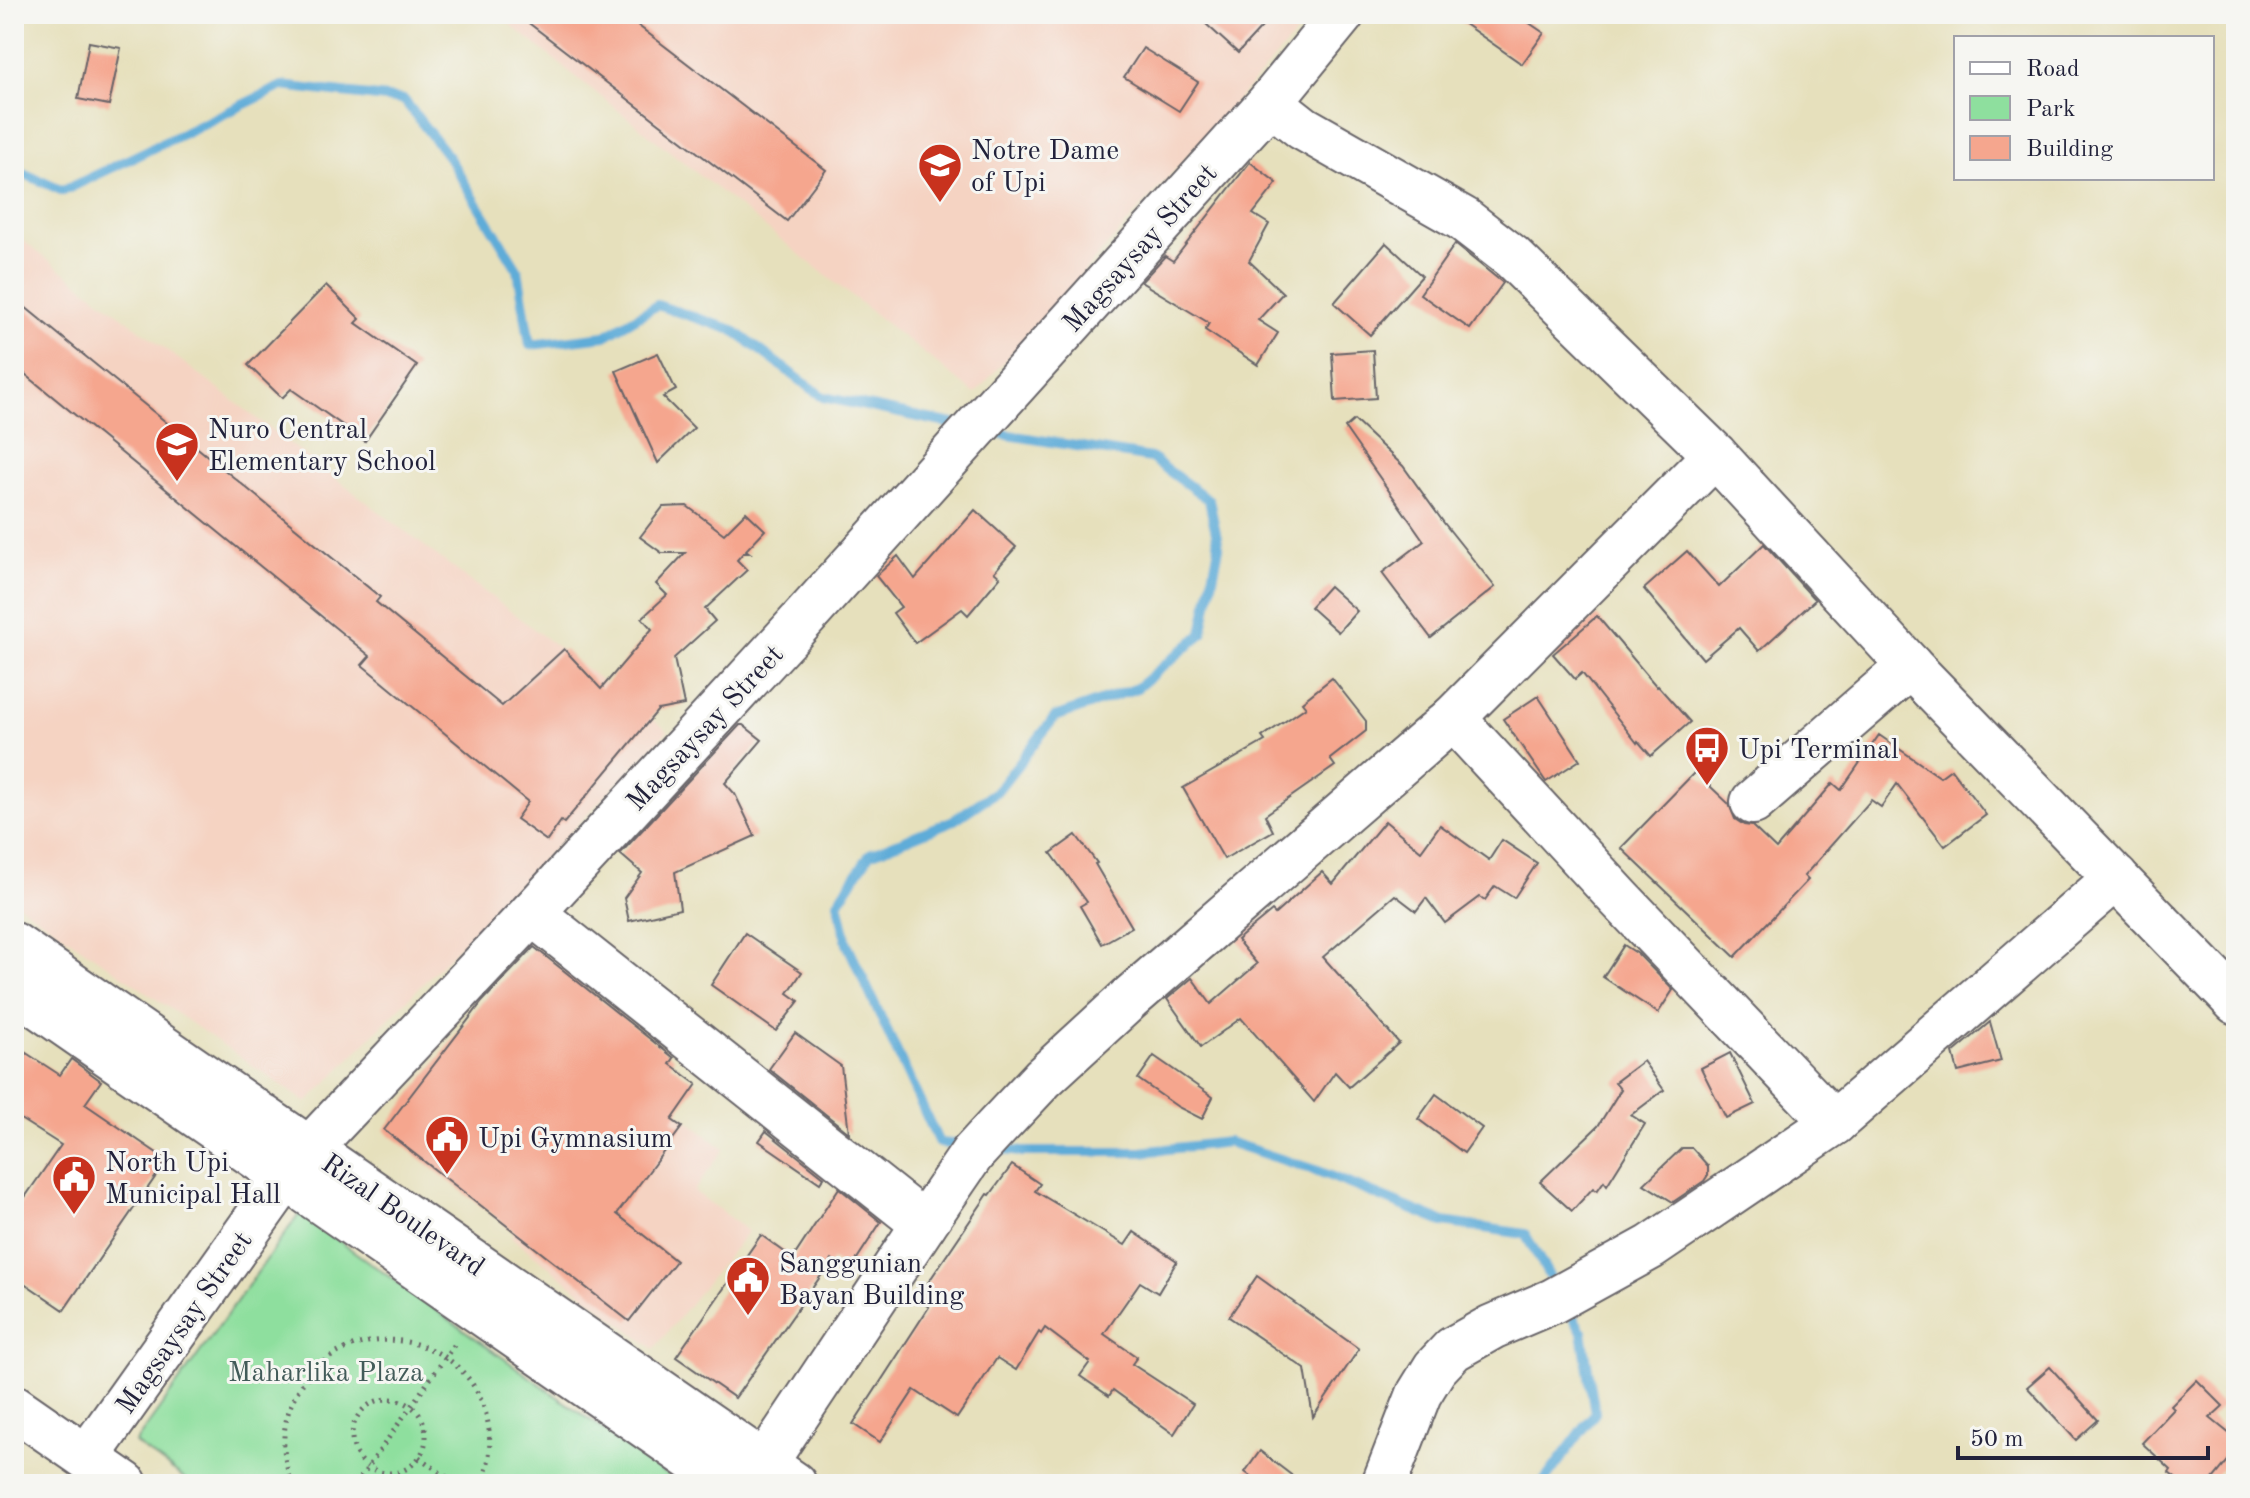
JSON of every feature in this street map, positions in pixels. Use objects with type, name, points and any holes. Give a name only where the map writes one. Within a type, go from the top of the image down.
[{"type":"street","name":"Magsaysay Street","points":[[87,1457],[297,1163],[786,638],[1270,102],[1342,14]]},
{"type":"street","points":[[1270,102],[1303,128],[1463,219],[1512,257],[1715,455],[1910,666],[2236,1002]]},
{"type":"street","points":[[760,1479],[924,1224],[984,1141],[1043,1078],[1129,999],[1453,718],[1715,455]]},
{"type":"street","points":[[1753,802],[1910,666]]},
{"type":"street","points":[[1453,718],[1834,1123]]},
{"type":"street","points":[[1384,1484],[1419,1394],[1435,1368],[1453,1349],[1492,1327],[1567,1293],[1651,1247],[1834,1123],[2116,878]]},
{"type":"street","points":[[532,913],[924,1224]]},
{"type":"street","name":"Rizal Boulevard","points":[[14,945],[297,1163],[478,1310],[760,1479]]},
{"type":"street","name":"Rizal Boulevard","points":[[14,989],[297,1163],[760,1479]]},
{"type":"street","points":[[14,1407],[125,1484]]},
{"type":"path","points":[[356,1484],[478,1310]]},
{"type":"path","points":[[293,1484],[284,1441],[291,1404],[300,1386],[312,1371],[343,1348],[382,1339],[420,1345],[456,1366],[470,1382],[480,1399],[490,1439],[489,1460],[481,1484]]},
{"type":"path","points":[[380,1399],[400,1399],[417,1410],[426,1427],[425,1447],[419,1457],[415,1464],[397,1473],[377,1471],[360,1461],[352,1443],[353,1424],[363,1407],[380,1399]]},
{"type":"path","points":[[419,1457],[456,1484]]},
{"type":"shaded area","name":"Notre Dame of Upi","points":[[497,14],[1314,14],[975,394]]},
{"type":"shaded area","name":"Nuro Central Elementary School","points":[[14,234],[668,731],[307,1103],[14,901]]},
{"type":"shaded area","points":[[634,1079],[724,1149],[694,1191],[748,1231],[654,1349],[511,1237]]},
{"type":"green space","name":"Maharlika Plaza","points":[[300,1213],[680,1484],[192,1484],[135,1443]]},
{"type":"building","points":[[517,14],[623,14],[826,170],[787,221]]},
{"type":"building","points":[[1195,14],[1274,14],[1238,53]]},
{"type":"building","points":[[1450,14],[1516,14],[1544,33],[1522,64]]},
{"type":"building","points":[[89,42],[121,48],[109,105],[78,99]]},
{"type":"building","points":[[1143,48],[1198,82],[1179,111],[1124,77]]},
{"type":"building","points":[[1250,162],[1277,183],[1253,214],[1269,224],[1249,261],[1283,293],[1258,320],[1278,333],[1258,365],[1205,330],[1209,323],[1141,282],[1165,256],[1173,261]]},
{"type":"building","points":[[1386,243],[1422,276],[1370,335],[1334,303]]},
{"type":"building","points":[[1455,244],[1503,283],[1470,329],[1420,294]]},
{"type":"building","points":[[326,285],[360,319],[356,323],[417,366],[365,441],[291,389],[282,398],[248,365]]},
{"type":"building","points":[[14,298],[380,597],[376,602],[502,706],[564,649],[601,689],[652,629],[642,618],[667,595],[656,584],[685,553],[662,553],[640,537],[663,507],[687,506],[724,534],[746,512],[765,530],[746,550],[750,553],[743,553],[737,560],[747,570],[705,609],[715,621],[674,658],[684,705],[658,710],[547,841],[516,819],[528,802],[362,665],[370,656],[14,365]]},
{"type":"building","points":[[1373,350],[1376,398],[1335,401],[1332,353]]},
{"type":"building","points":[[658,353],[676,390],[663,397],[694,428],[658,463],[616,371]]},
{"type":"building","points":[[1354,420],[1403,466],[1495,587],[1431,638],[1382,573],[1424,541],[1345,428]]},
{"type":"building","points":[[975,510],[1016,547],[994,572],[1000,577],[968,615],[962,609],[915,643],[893,613],[901,607],[876,576],[898,556],[915,579]]},
{"type":"building","points":[[1764,544],[1815,600],[1759,651],[1739,628],[1703,659],[1644,589],[1687,551],[1719,587]]},
{"type":"building","points":[[1329,586],[1357,611],[1338,632],[1310,607]]},
{"type":"building","points":[[1597,616],[1690,722],[1651,756],[1637,743],[1582,673],[1575,679],[1553,654]]},
{"type":"building","points":[[1332,678],[1366,721],[1366,731],[1330,759],[1335,766],[1265,815],[1273,831],[1224,859],[1183,788],[1265,741],[1262,737],[1306,707],[1302,702]]},
{"type":"building","points":[[1538,696],[1580,760],[1546,782],[1503,719]]},
{"type":"building","points":[[740,725],[762,740],[725,783],[735,794],[755,836],[675,872],[680,909],[629,921],[624,898],[642,873],[620,854]]},
{"type":"building","points":[[1879,735],[1940,777],[1951,769],[1986,815],[1945,846],[1897,784],[1881,807],[1871,800],[1804,876],[1808,880],[1735,957],[1621,848],[1695,772],[1729,804],[1735,819],[1752,826],[1776,849],[1833,783],[1841,790]]},
{"type":"building","points":[[1385,821],[1421,851],[1440,825],[1489,860],[1502,840],[1537,863],[1514,898],[1495,886],[1485,900],[1480,897],[1445,923],[1426,898],[1416,911],[1395,895],[1323,957],[1399,1043],[1349,1087],[1335,1072],[1314,1102],[1241,1018],[1201,1047],[1167,999],[1192,978],[1211,1004],[1257,964],[1237,940],[1272,911],[1275,914],[1322,872],[1333,884]]},
{"type":"building","points":[[1076,835],[1097,863],[1132,927],[1102,944],[1080,906],[1087,902],[1051,853]]},
{"type":"building","points":[[745,933],[802,972],[788,993],[799,1001],[776,1031],[711,985]]},
{"type":"building","points":[[1624,945],[1638,954],[1673,990],[1658,1013],[1603,977]]},
{"type":"building","name":"Upi Gymnasium","points":[[534,947],[674,1058],[670,1064],[697,1084],[672,1120],[682,1127],[617,1214],[676,1261],[629,1321],[384,1130],[482,1002]]},
{"type":"building","points":[[1990,1022],[2001,1061],[1958,1072],[1953,1053]]},
{"type":"building","points":[[795,1033],[841,1066],[849,1133],[769,1069]]},
{"type":"building","points":[[14,1045],[60,1075],[71,1059],[101,1081],[85,1104],[167,1160],[64,1310],[14,1276],[14,1213],[61,1145],[14,1115]]},
{"type":"building","points":[[1730,1053],[1755,1104],[1726,1118],[1701,1068]]},
{"type":"building","points":[[1154,1056],[1213,1097],[1202,1119],[1178,1107],[1138,1079]]},
{"type":"building","points":[[1643,1061],[1664,1090],[1631,1115],[1645,1124],[1607,1185],[1604,1181],[1597,1191],[1593,1188],[1572,1211],[1540,1182],[1598,1126],[1621,1089],[1615,1082]]},
{"type":"building","points":[[1436,1094],[1482,1128],[1464,1153],[1418,1119]]},
{"type":"building","points":[[766,1131],[824,1177],[820,1183],[759,1141]]},
{"type":"building","points":[[1682,1148],[1692,1148],[1708,1166],[1708,1175],[1673,1202],[1644,1184]]},
{"type":"building","points":[[1012,1165],[1040,1184],[1035,1191],[1125,1245],[1134,1232],[1177,1261],[1158,1293],[1140,1282],[1104,1334],[1137,1357],[1132,1364],[1193,1404],[1174,1434],[1113,1390],[1109,1396],[1080,1376],[1090,1362],[1045,1328],[1041,1334],[1039,1332],[1016,1370],[997,1358],[957,1418],[914,1390],[880,1442],[853,1424],[929,1307],[917,1299],[988,1194]]},
{"type":"building","name":"Sanggunian Bayan Building","points":[[839,1188],[881,1222],[849,1271],[832,1260],[735,1398],[676,1357],[761,1235],[793,1258]]},
{"type":"building","points":[[1257,1276],[1359,1349],[1313,1417],[1305,1369],[1229,1317]]},
{"type":"building","points":[[2050,1367],[2098,1420],[2076,1440],[2027,1387]]},
{"type":"building","points":[[2197,1380],[2223,1406],[2210,1418],[2236,1439],[2236,1451],[2209,1484],[2183,1484],[2142,1443],[2174,1409],[2171,1406]]},
{"type":"building","points":[[1260,1451],[1303,1484],[1261,1484],[1245,1472]]},
{"type":"waterway","points":[[14,169],[63,191],[282,86],[404,100],[449,158],[518,270],[530,345],[605,336],[657,305],[733,330],[823,397],[962,426]]},
{"type":"waterway","points":[[963,1145],[939,1143],[847,944],[838,902],[870,854],[954,820],[997,791],[1055,717],[1137,688],[1202,634],[1219,547],[1209,500],[1151,458],[990,432]]},
{"type":"waterway","points":[[995,1149],[1022,1152],[1141,1152],[1228,1142],[1318,1171],[1443,1222],[1525,1234],[1556,1288]]},
{"type":"waterway","points":[[1542,1484],[1595,1413],[1582,1332],[1566,1305]]},
{"type":"place","name":"Notre Dame of Upi","points":[[940,204]]},
{"type":"place","name":"Nuro Central Elementary School","points":[[177,483]]},
{"type":"place","name":"Upi Terminal","points":[[1707,787]]},
{"type":"place","name":"Upi Gymnasium","points":[[447,1176]]},
{"type":"place","name":"North Upi Municipal Hall","points":[[74,1216]]},
{"type":"place","name":"Sanggunian Bayan Building","points":[[748,1317]]}]
